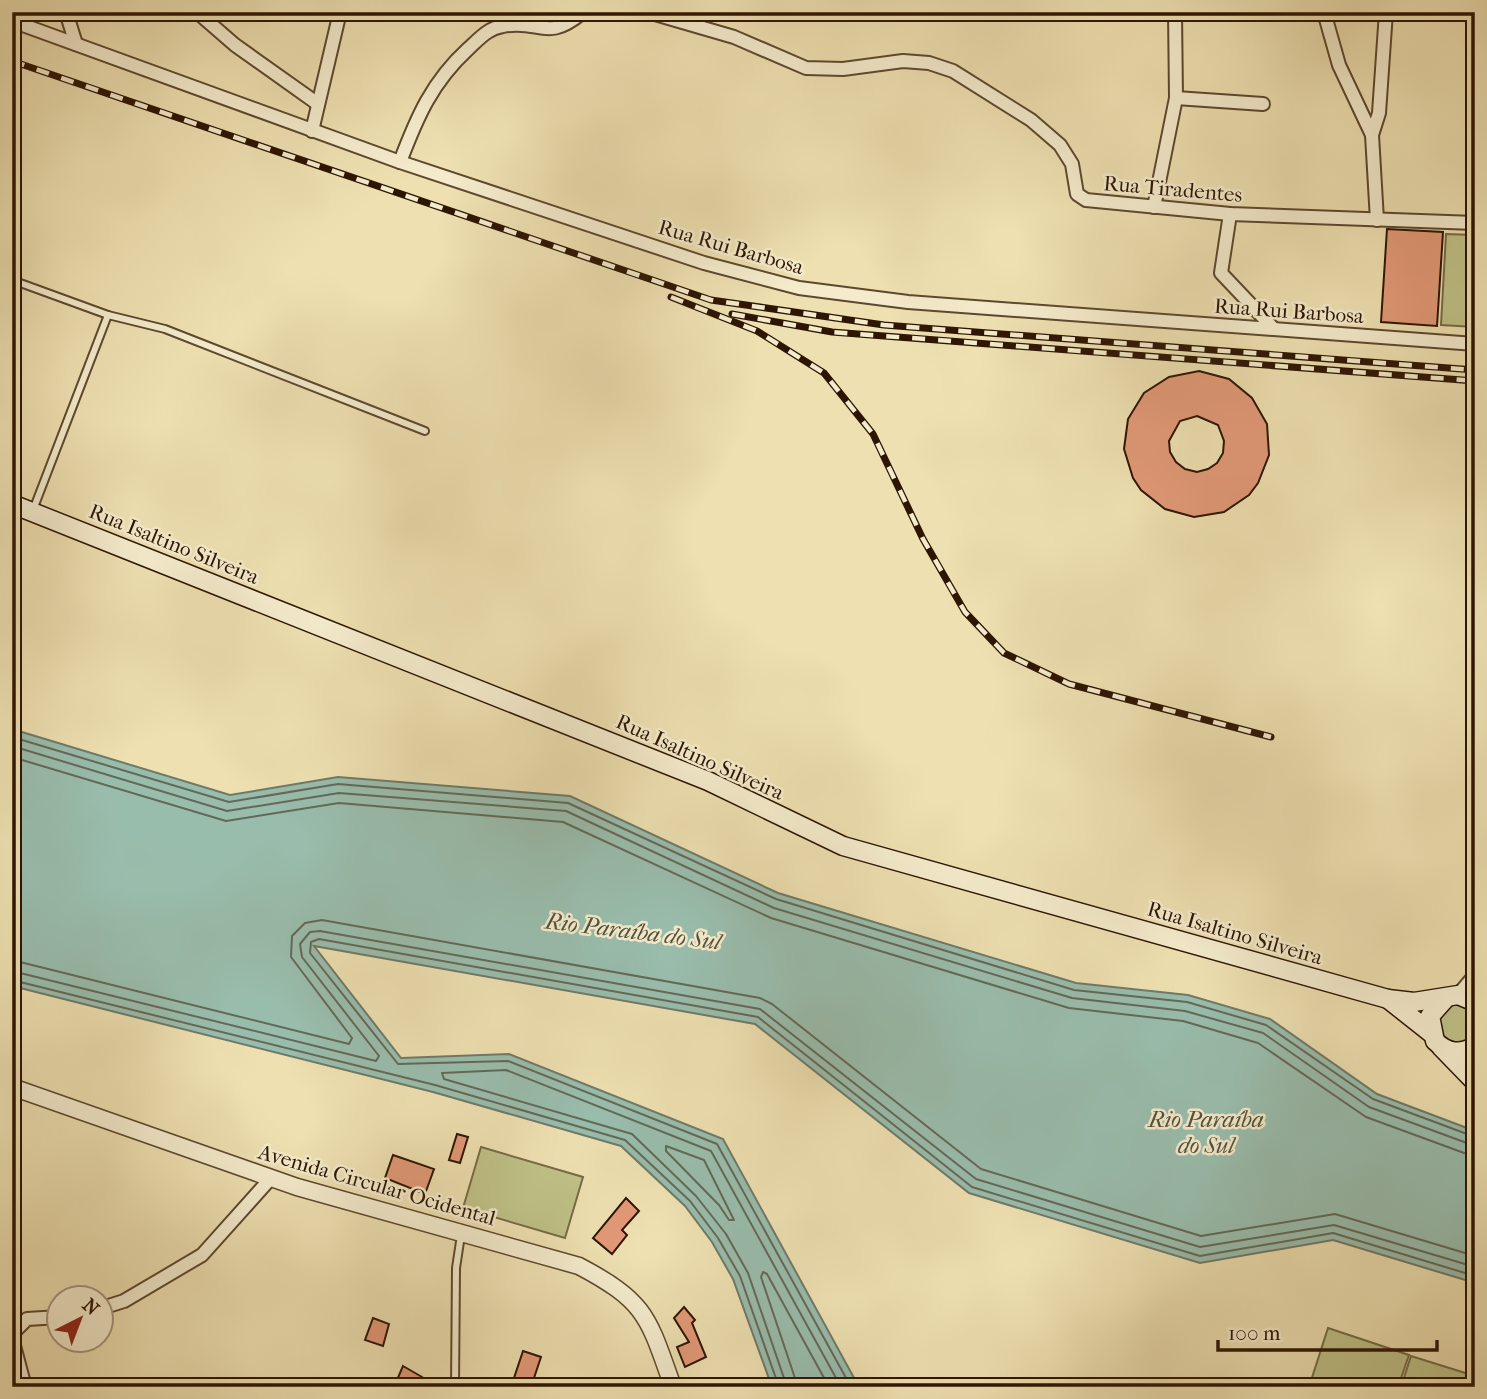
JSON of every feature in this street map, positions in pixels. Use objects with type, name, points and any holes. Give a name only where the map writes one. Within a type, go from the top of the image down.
[{"type":"main road","name":"Rua Isaltino Silveira","points":[[12,504],[708,781],[844,846],[1388,999]]},
{"type":"main road","points":[[1388,999],[1414,1002],[1460,998]]},
{"type":"main road","points":[[1460,998],[1430,1016],[1436,1040],[1457,1052],[1475,1046]]},
{"type":"main road","points":[[1388,999],[1436,1040],[1475,1082]]},
{"type":"street","points":[[66,12],[76,44]]},
{"type":"street","points":[[197,12],[235,45],[318,104]]},
{"type":"street","points":[[313,131],[340,12]]},
{"type":"street","points":[[400,162],[420,108],[434,84],[487,31],[504,25],[560,29],[583,12]]},
{"type":"street","name":"Rua Tiradentes","points":[[648,12],[734,37],[806,68],[844,69],[903,61],[929,63],[953,71],[1031,120],[1060,145],[1072,164],[1077,194],[1086,200],[1230,214],[1475,223]]},
{"type":"street","points":[[1154,207],[1176,98],[1175,12]]},
{"type":"street","points":[[1324,12],[1339,65],[1372,135]]},
{"type":"street","points":[[1377,220],[1372,135],[1379,113],[1386,12]]},
{"type":"street","name":"Rua Rui Barbosa","points":[[12,21],[400,162],[704,263],[799,288],[908,302],[1475,344]]},
{"type":"street","points":[[1176,98],[1263,104]]},
{"type":"street","points":[[1230,214],[1221,273],[1274,329]]},
{"type":"street","points":[[1460,998],[1475,975]]},
{"type":"street","name":"Avenida Circular Ocidental","points":[[12,1087],[271,1178],[461,1235],[579,1266],[618,1287],[640,1307],[653,1332],[673,1387]]},
{"type":"street","points":[[116,1304],[202,1255],[271,1178]]},
{"type":"street","points":[[25,1387],[12,1336],[27,1319],[46,1318]]},
{"type":"lane","points":[[12,280],[108,315],[164,329],[425,430]]},
{"type":"lane","points":[[32,512],[108,315]]},
{"type":"lane","points":[[455,1387],[456,1268],[461,1235]]},
{"type":"green space","points":[[1446,234],[1475,235],[1475,327],[1441,325]]},
{"type":"green space","points":[[1450,1001],[1475,1009],[1475,1036],[1466,1043],[1446,1042],[1435,1017]]},
{"type":"green space","points":[[481,1147],[583,1177],[565,1238],[463,1208]]},
{"type":"green space","points":[[1328,1328],[1409,1355],[1398,1387],[1309,1387]]},
{"type":"green space","points":[[1411,1356],[1475,1376],[1475,1387],[1401,1387]]},
{"type":"water","name":"Rio Paraíba do Sul","points":[[12,729],[230,795],[338,777],[570,796],[778,893],[1076,983],[1188,995],[1270,1019],[1377,1094],[1475,1131],[1475,1283],[1333,1240],[1200,1263],[969,1193],[755,1024],[314,946],[401,1058],[509,1054],[723,1139],[859,1387],[772,1387],[733,1279],[712,1242],[685,1206],[621,1146],[433,1092],[12,986]]},
{"type":"building","points":[[1387,229],[1443,232],[1437,326],[1381,322]]},
{"type":"building","points":[[1199,371],[1229,379],[1252,398],[1267,424],[1269,455],[1258,483],[1249,495],[1224,512],[1194,517],[1165,509],[1141,490],[1133,478],[1124,449],[1128,419],[1144,393],[1169,377]],"holes":[[[1197,416],[1218,425],[1224,441],[1223,453],[1217,463],[1197,472],[1185,469],[1176,462],[1170,452],[1169,441],[1180,421]]]},
{"type":"building","points":[[457,1134],[468,1137],[460,1163],[449,1160]]},
{"type":"building","points":[[393,1155],[434,1169],[425,1194],[385,1178]]},
{"type":"building","points":[[626,1198],[639,1211],[622,1230],[627,1235],[612,1254],[593,1238]]},
{"type":"building","points":[[684,1307],[695,1320],[692,1323],[706,1357],[685,1367],[677,1347],[689,1342],[674,1318]]},
{"type":"building","points":[[373,1318],[389,1324],[383,1346],[365,1340]]},
{"type":"building","points":[[523,1351],[541,1357],[531,1387],[511,1387]]},
{"type":"building","points":[[403,1366],[422,1377],[416,1387],[394,1387]]},
{"type":"railway","points":[[12,61],[711,300],[884,325],[1475,370]]},
{"type":"railway","points":[[671,297],[757,331],[824,373],[873,434],[923,539],[965,612],[1004,653],[1069,684],[1271,737]]},
{"type":"railway","points":[[732,314],[832,332],[1475,381]]}]
